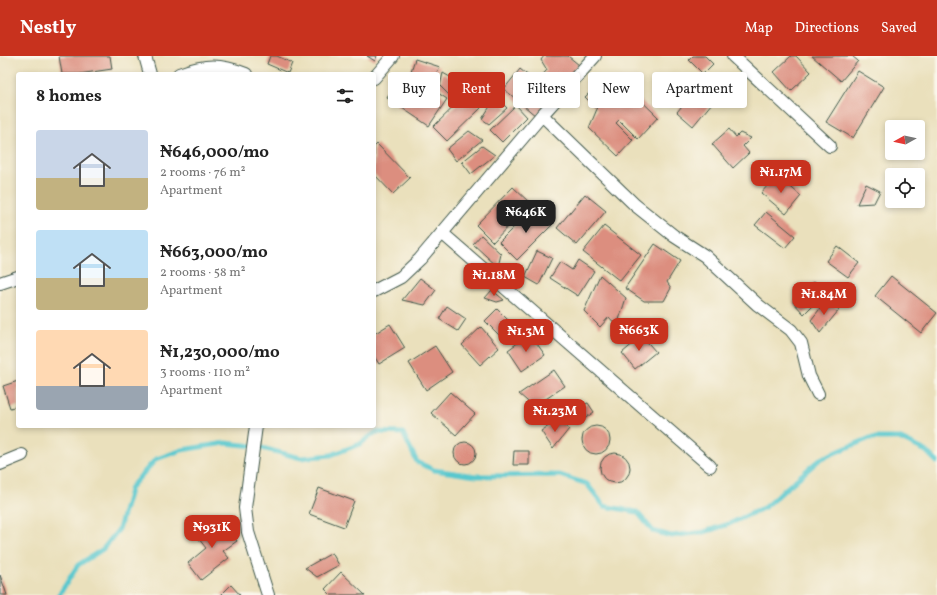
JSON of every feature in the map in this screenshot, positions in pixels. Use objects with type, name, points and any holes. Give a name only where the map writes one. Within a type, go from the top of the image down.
[{"type":"street","points":[[145,56],[149,72]]},
{"type":"street","points":[[376,76],[393,56]]},
{"type":"street","points":[[376,290],[401,277],[420,259],[542,115],[595,56]]},
{"type":"street","points":[[734,56],[830,146]]},
{"type":"street","points":[[186,72],[205,66],[232,68],[241,72]]},
{"type":"street","points":[[542,115],[635,205],[674,236],[705,256],[758,305],[791,330],[800,343],[809,376],[818,394]]},
{"type":"street","points":[[442,233],[710,466]]},
{"type":"street","points":[[0,284],[16,278]]},
{"type":"street","points":[[256,428],[245,508],[248,532],[268,595]]},
{"type":"street","points":[[0,464],[22,454]]},
{"type":"building","points":[[59,56],[110,56],[112,69],[92,72],[62,72]]},
{"type":"building","points":[[270,56],[277,56],[292,63],[288,72],[267,64]]},
{"type":"building","points":[[367,56],[377,56],[375,61]]},
{"type":"building","points":[[544,56],[568,56],[579,65],[573,72],[545,72],[547,70],[541,60]]},
{"type":"building","points":[[693,56],[705,56],[713,64],[705,72],[701,72],[689,60]]},
{"type":"building","points":[[791,56],[796,56],[811,72],[791,91],[774,72]]},
{"type":"building","points":[[812,56],[852,56],[858,61],[841,81]]},
{"type":"building","points":[[415,59],[440,67],[437,72],[411,71]]},
{"type":"building","points":[[858,71],[884,87],[853,138],[826,122]]},
{"type":"building","points":[[443,73],[448,76],[448,94],[440,86]]},
{"type":"building","points":[[513,78],[513,97],[505,90]]},
{"type":"building","points":[[440,94],[447,99],[429,126],[402,108],[440,108]]},
{"type":"building","points":[[644,103],[658,117],[638,139],[619,120],[616,123],[633,140],[618,156],[589,128],[597,109],[596,108],[644,108]]},
{"type":"building","points":[[505,106],[507,108],[489,124],[482,119],[489,108],[505,108]]},
{"type":"building","points":[[453,108],[481,108],[447,141],[433,127]]},
{"type":"building","points":[[513,108],[519,108],[527,117],[502,142],[490,130]]},
{"type":"building","points":[[527,108],[543,108],[536,116]]},
{"type":"building","points":[[680,108],[708,108],[693,126],[677,112]]},
{"type":"building","points":[[729,129],[736,137],[740,133],[751,138],[743,146],[749,153],[733,168],[712,144]]},
{"type":"building","points":[[469,131],[482,140],[456,161],[447,149]]},
{"type":"building","points":[[377,144],[410,178],[393,194],[376,176]]},
{"type":"building","points":[[482,146],[495,155],[471,174],[462,162]]},
{"type":"building","points":[[777,175],[801,196],[786,214],[761,193]]},
{"type":"building","points":[[866,184],[880,191],[874,203],[857,204]]},
{"type":"building","points":[[513,187],[530,203],[493,242],[476,225]]},
{"type":"building","points":[[585,194],[606,211],[577,245],[557,228]]},
{"type":"building","points":[[534,207],[552,225],[517,260],[499,242]]},
{"type":"building","points":[[766,212],[795,236],[785,248],[755,225]]},
{"type":"building","points":[[604,226],[641,255],[620,281],[583,252]]},
{"type":"building","points":[[481,235],[501,254],[498,267],[473,244]]},
{"type":"building","points":[[655,244],[680,261],[667,282],[671,288],[664,301],[644,301],[625,288]]},
{"type":"building","points":[[837,246],[859,263],[848,277],[826,261]]},
{"type":"building","points":[[537,251],[552,258],[539,285],[525,277]]},
{"type":"building","points":[[578,260],[594,271],[578,296],[550,278],[560,262],[572,270]]},
{"type":"building","points":[[600,275],[626,298],[617,326],[609,317],[600,327],[584,311]]},
{"type":"building","points":[[891,276],[937,313],[921,333],[875,296]]},
{"type":"building","points":[[420,278],[436,290],[425,305],[402,300]]},
{"type":"building","points":[[814,282],[825,293],[804,314],[793,302]]},
{"type":"building","points":[[492,290],[504,300],[497,302],[485,298]]},
{"type":"building","points":[[827,300],[839,310],[820,333],[811,320]]},
{"type":"building","points":[[447,306],[466,319],[458,331],[439,319]]},
{"type":"building","points":[[497,309],[515,327],[503,339],[485,321]]},
{"type":"building","points":[[390,324],[405,348],[379,364],[376,359],[376,333]]},
{"type":"building","points":[[481,327],[499,348],[480,365],[462,345]]},
{"type":"building","points":[[530,334],[545,355],[522,371],[508,350]]},
{"type":"building","points":[[642,336],[656,352],[635,369],[622,353]]},
{"type":"building","points":[[435,346],[452,372],[426,390],[409,363]]},
{"type":"building","points":[[554,370],[565,386],[534,407],[519,394]]},
{"type":"building","points":[[16,382],[16,406],[10,408],[3,386]]},
{"type":"building","points":[[450,392],[475,414],[456,435],[431,413]]},
{"type":"building","points":[[588,403],[594,412],[576,425],[565,410]]},
{"type":"building","points":[[558,420],[569,429],[553,449],[541,431]]},
{"type":"building","points":[[596,426],[606,430],[610,440],[606,450],[596,454],[586,450],[582,440],[586,430]]},
{"type":"building","points":[[465,442],[473,445],[476,453],[473,461],[465,464],[457,461],[454,453],[457,445]]},
{"type":"building","points":[[514,451],[529,451],[529,465],[513,465]]},
{"type":"building","points":[[615,453],[626,457],[630,468],[626,479],[615,483],[604,479],[600,468],[604,457]]},
{"type":"building","points":[[319,488],[354,501],[344,527],[309,514]]},
{"type":"building","points":[[210,522],[224,524],[237,541],[223,551],[229,558],[201,580],[188,563],[206,548],[195,534]]},
{"type":"building","points":[[332,553],[339,565],[317,577],[305,568]]},
{"type":"building","points":[[341,572],[365,595],[331,595],[325,589]]},
{"type":"building","points":[[0,575],[7,595],[0,595]]},
{"type":"building","points":[[231,585],[240,595],[221,595]]},
{"type":"waterway","points":[[59,595],[78,565],[103,549],[119,529],[131,487],[156,459],[182,450],[225,443],[254,446],[301,458],[331,455],[360,444],[376,432],[403,433],[417,462],[434,470],[476,476],[560,475],[587,484],[604,506],[637,512],[653,531],[671,536],[704,532],[729,524],[765,507],[820,459],[870,438],[899,438],[926,451],[937,462]]}]
